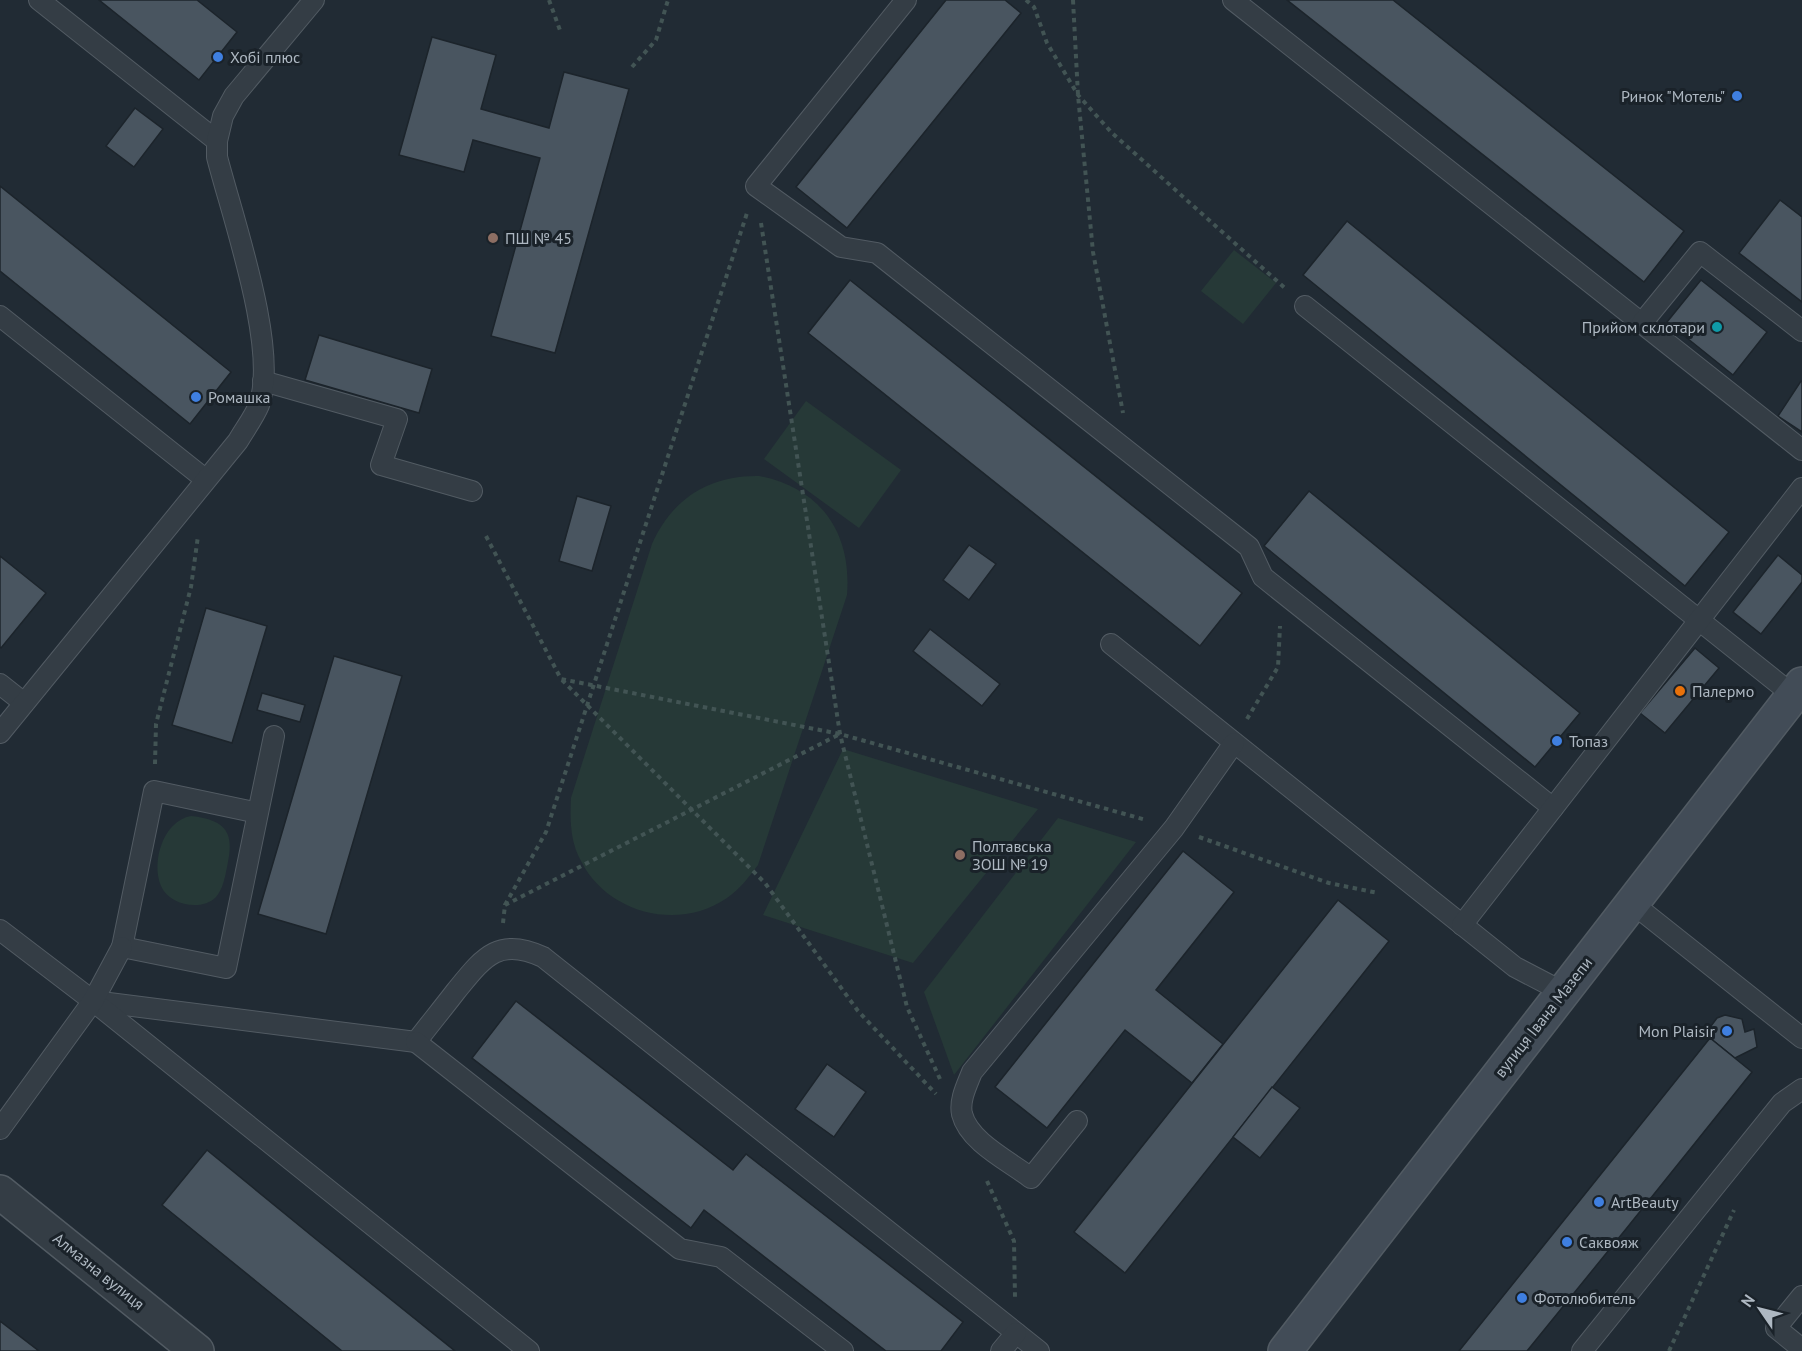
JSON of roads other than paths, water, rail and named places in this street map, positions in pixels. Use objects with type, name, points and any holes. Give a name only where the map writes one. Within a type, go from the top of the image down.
[{"type":"main road","name":"вулиця Івана Мазепи","points":[[1285,1351],[1798,689]]},
{"type":"street","name":"Алмазна вулиця","points":[[0,1192],[197,1351]]},
{"type":"lane","points":[[39,0],[217,141]]},
{"type":"lane","points":[[0,733],[238,441],[259,405],[263,381],[262,328],[216,157],[217,141],[223,116],[234,96],[314,0]]},
{"type":"lane","points":[[906,0],[756,186],[841,247],[877,253],[1249,547],[1263,577],[1553,808]]},
{"type":"lane","points":[[1233,0],[1802,450]]},
{"type":"lane","points":[[1642,323],[1700,252],[1802,331]]},
{"type":"lane","points":[[1305,306],[1700,620],[1798,689]]},
{"type":"lane","points":[[0,316],[205,479]]},
{"type":"lane","points":[[263,381],[397,418],[381,465],[472,490]]},
{"type":"lane","points":[[1462,925],[1802,488]]},
{"type":"lane","points":[[1111,644],[1515,967],[1563,992]]},
{"type":"lane","points":[[0,684],[24,703]]},
{"type":"lane","points":[[122,947],[226,968],[274,736]]},
{"type":"lane","points":[[1077,1121],[1031,1178],[969,1130],[962,1112],[963,1095],[972,1072],[1174,828],[1234,743]]},
{"type":"lane","points":[[0,1129],[93,1001],[122,947],[154,791],[258,813]]},
{"type":"lane","points":[[1632,903],[1802,1038]]},
{"type":"lane","points":[[0,930],[93,1001],[529,1351]]},
{"type":"lane","points":[[416,1042],[483,958],[501,950],[524,948],[543,957],[1039,1351]]},
{"type":"lane","points":[[93,1001],[416,1042],[680,1249],[721,1257],[843,1351]]},
{"type":"lane","points":[[1582,1351],[1782,1103],[1802,1089]]},
{"type":"lane","points":[[1802,1296],[1776,1328],[1802,1349]]},
{"type":"lane","points":[[1001,1351],[1016,1333]]},
{"type":"place","name":"Хобі плюс","points":[[218,57]]},
{"type":"place","name":"Ринок \"Мотель\"","points":[[1737,96]]},
{"type":"place","name":"ПШ № 45","points":[[493,238]]},
{"type":"place","name":"Прийом склотари","points":[[1717,327]]},
{"type":"place","name":"Ромашка","points":[[196,397]]},
{"type":"place","name":"Палермо","points":[[1680,691]]},
{"type":"place","name":"Топаз","points":[[1557,741]]},
{"type":"place","name":"Полтавська ЗОШ № 19","points":[[960,855]]},
{"type":"place","name":"Mon Plaisir","points":[[1727,1031]]},
{"type":"place","name":"ArtBeauty","points":[[1599,1202]]},
{"type":"place","name":"Саквояж","points":[[1567,1242]]},
{"type":"place","name":"Фотолюбитель","points":[[1522,1298]]}]
